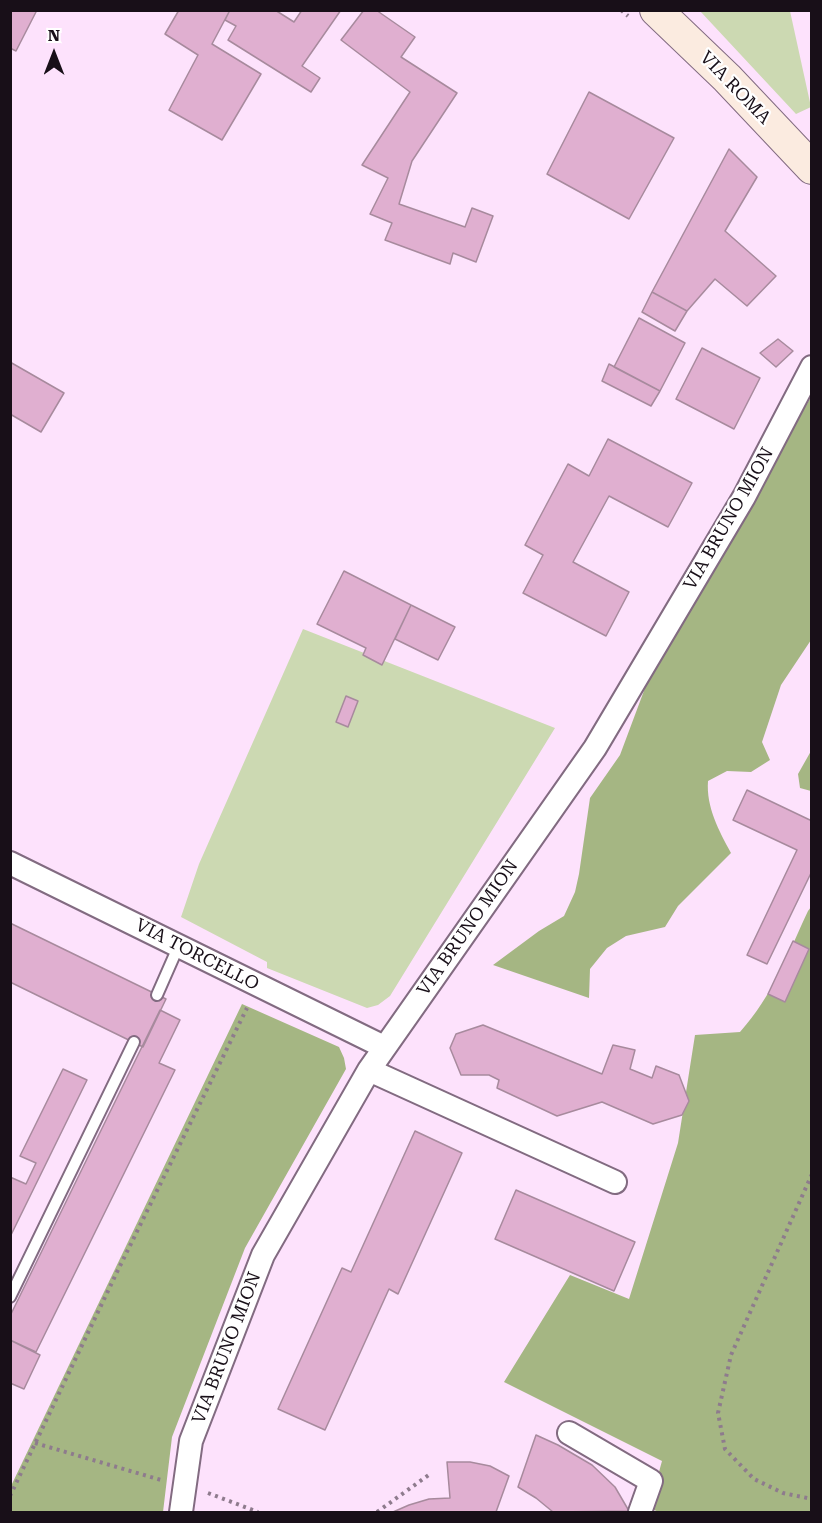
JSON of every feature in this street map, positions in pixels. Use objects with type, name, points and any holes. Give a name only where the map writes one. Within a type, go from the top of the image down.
[{"type":"street","name":"VIA ROMA","points":[[656,10],[809,160]]},
{"type":"street","name":"VIA BRUNO MION","points":[[181,1512],[190,1441],[263,1256],[384,1047],[595,748],[744,497],[812,367]]},
{"type":"street","name":"VIA TORCELLO","points":[[10,863],[384,1047]]},
{"type":"street","points":[[369,1070],[615,1182]]},
{"type":"street","points":[[569,1433],[651,1481],[640,1512]]},
{"type":"lane","points":[[157,995],[179,945]]},
{"type":"lane","points":[[10,1297],[134,1042]]},
{"type":"path","points":[[10,1496],[252,999]]},
{"type":"path","points":[[812,1174],[731,1355],[718,1413],[725,1449],[754,1479],[783,1493],[812,1499]]},
{"type":"path","points":[[35,1443],[183,1487],[198,1489],[258,1512]]},
{"type":"path","points":[[377,1512],[430,1474]]},
{"type":"green space","points":[[700,11],[790,11],[811,107],[796,114]]},
{"type":"green space","points":[[811,397],[811,640],[781,685],[762,742],[770,760],[751,772],[727,771],[708,781],[711,809],[731,853],[678,906],[665,927],[626,936],[607,948],[590,969],[589,998],[493,965],[539,931],[564,916],[575,892],[579,874],[590,798],[620,755],[651,672]]},
{"type":"green space","points":[[303,629],[555,728],[390,996],[378,1005],[367,1008],[267,968],[267,962],[181,917],[199,864]]},
{"type":"green space","points":[[811,751],[811,791],[800,788],[798,774]]},
{"type":"green space","points":[[811,907],[811,1512],[659,1512],[649,1508],[662,1461],[504,1382],[570,1275],[629,1299],[678,1143],[695,1035],[740,1032],[762,1004]]},
{"type":"green space","points":[[242,1004],[339,1047],[346,1069],[245,1248],[172,1437],[163,1512],[11,1512],[11,1486]]},
{"type":"building","points":[[10,10],[37,10],[16,51],[10,48]]},
{"type":"building","points":[[179,10],[230,10],[212,44],[261,74],[222,140],[169,110],[198,55],[165,34]]},
{"type":"building","points":[[230,10],[275,10],[294,22],[302,10],[341,10],[302,66],[320,78],[311,92],[228,40],[236,26],[225,20]]},
{"type":"building","points":[[364,10],[376,10],[415,37],[401,57],[457,93],[412,161],[399,204],[465,227],[472,208],[493,216],[476,262],[453,253],[450,264],[385,240],[392,223],[370,214],[388,178],[362,165],[410,92],[341,40]]},
{"type":"building","points":[[589,92],[674,138],[629,219],[547,174]]},
{"type":"building","points":[[729,149],[757,177],[725,231],[776,276],[747,306],[715,279],[687,311],[652,292]]},
{"type":"building","points":[[652,292],[687,311],[675,331],[642,312]]},
{"type":"building","points":[[639,318],[685,343],[660,391],[614,367]]},
{"type":"building","points":[[778,339],[793,351],[776,367],[760,353]]},
{"type":"building","points":[[702,348],[760,378],[734,429],[676,399]]},
{"type":"building","points":[[10,362],[64,393],[41,432],[10,414]]},
{"type":"building","points":[[609,364],[660,391],[651,406],[602,381]]},
{"type":"building","points":[[608,439],[692,483],[668,527],[609,496],[573,562],[629,592],[606,636],[523,593],[543,555],[525,545],[568,464],[589,476]]},
{"type":"building","points":[[344,571],[411,605],[382,665],[363,655],[366,648],[317,624]]},
{"type":"building","points":[[411,605],[455,627],[438,660],[395,639]]},
{"type":"building","points":[[346,696],[358,701],[348,727],[336,722]]},
{"type":"building","points":[[747,790],[812,821],[812,871],[767,964],[747,955],[797,850],[733,820]]},
{"type":"building","points":[[10,923],[166,999],[143,1047],[10,982]]},
{"type":"building","points":[[793,941],[809,949],[785,1002],[768,994]]},
{"type":"building","points":[[160,1010],[180,1020],[159,1063],[175,1070],[36,1352],[10,1340],[10,1316]]},
{"type":"building","points":[[483,1025],[602,1074],[613,1045],[635,1050],[630,1069],[652,1078],[656,1066],[679,1075],[689,1101],[682,1115],[653,1124],[602,1102],[557,1116],[497,1088],[499,1080],[489,1075],[461,1075],[450,1048],[456,1034]]},
{"type":"building","points":[[63,1069],[87,1080],[10,1237],[10,1177],[26,1184],[36,1163],[20,1156]]},
{"type":"building","points":[[415,1131],[462,1153],[398,1294],[389,1289],[325,1430],[278,1409],[342,1268],[351,1272]]},
{"type":"building","points":[[516,1190],[635,1242],[614,1291],[495,1239]]},
{"type":"building","points":[[10,1340],[40,1355],[24,1389],[10,1383]]},
{"type":"building","points":[[536,1435],[592,1465],[615,1487],[629,1511],[553,1512],[518,1487]]},
{"type":"building","points":[[447,1462],[470,1462],[490,1466],[509,1476],[496,1512],[393,1512],[429,1499],[450,1498]]}]
